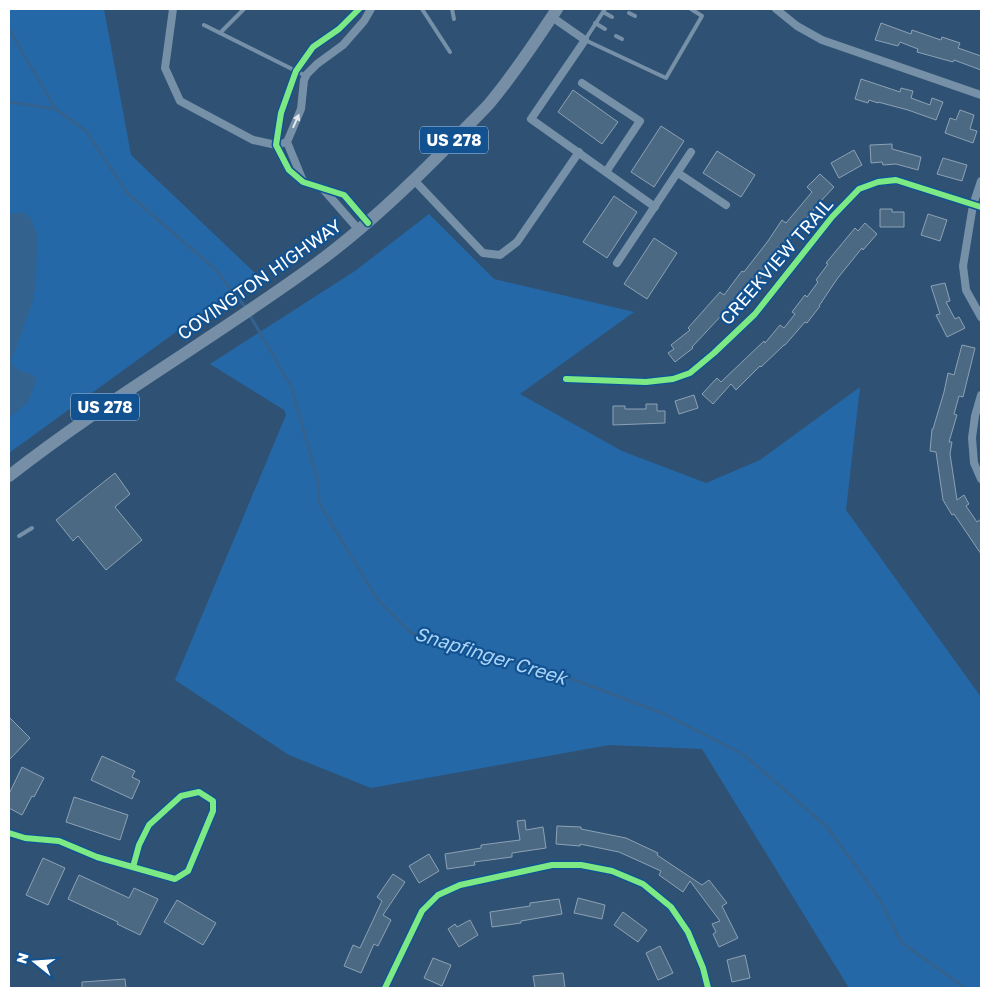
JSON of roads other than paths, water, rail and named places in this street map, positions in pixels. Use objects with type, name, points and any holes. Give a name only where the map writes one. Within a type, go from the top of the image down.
[{"type":"main road","name":"COVINGTON HIGHWAY","points":[[9,476],[34,456],[287,284],[363,226],[414,180],[488,104],[555,13]]},
{"type":"street","points":[[173,9],[165,68],[180,101],[253,140],[276,145],[288,142]]},
{"type":"street","points":[[359,9],[339,29],[313,48],[296,71],[281,113],[276,145],[289,170],[303,182],[344,195],[363,226]]},
{"type":"street","points":[[303,182],[288,142],[301,109],[304,80],[317,64],[343,45],[364,21],[371,9]]},
{"type":"street","points":[[776,9],[797,26],[822,40],[981,95]]},
{"type":"street","points":[[555,13],[584,40],[531,119],[654,207]]},
{"type":"street","points":[[582,83],[640,121],[606,172]]},
{"type":"street","points":[[414,180],[483,253],[500,255],[517,242],[579,152]]},
{"type":"street","points":[[618,264],[691,152]]},
{"type":"street","points":[[678,172],[726,205]]},
{"type":"street","name":"CREEKVIEW TRAIL","points":[[566,379],[646,382],[673,379],[690,373],[755,314],[832,218],[859,189],[878,182],[896,180],[977,206]]},
{"type":"street","points":[[981,181],[964,266],[966,290],[981,317]]},
{"type":"street","points":[[322,189],[363,226]]},
{"type":"street","points":[[981,395],[975,416],[972,438],[974,463],[981,479]]},
{"type":"street","points":[[9,833],[25,838],[59,841],[97,857],[133,867],[175,878],[188,871],[213,811],[213,801],[199,792],[181,796],[149,825],[139,846],[133,867]]},
{"type":"street","points":[[385,988],[422,911],[438,895],[460,884],[552,865],[581,865],[612,871],[643,884],[671,907],[688,932],[703,968],[708,988]]},
{"type":"lane","points":[[220,33],[244,9]]},
{"type":"lane","points":[[422,9],[450,52]]},
{"type":"lane","points":[[452,9],[454,19]]},
{"type":"lane","points":[[612,17],[604,10],[584,40],[666,78],[702,16],[691,9]]},
{"type":"lane","points":[[629,13],[635,16]]},
{"type":"lane","points":[[596,23],[605,29]]},
{"type":"lane","points":[[204,25],[306,76]]},
{"type":"lane","points":[[616,36],[622,39]]},
{"type":"lane","points":[[614,53],[617,48]]},
{"type":"lane","points":[[19,536],[32,528]]},
{"type":"waterway","points":[[9,29],[55,108]]},
{"type":"waterway","name":"Snapfinger Creek","points":[[9,102],[56,109],[86,131],[128,194],[214,268],[246,308]]},
{"type":"waterway","name":"Snapfinger Creek","points":[[249,314],[291,386],[318,481],[319,503],[377,599],[411,633],[551,671],[662,713],[743,754],[827,827],[879,898],[901,942],[965,988]]}]
